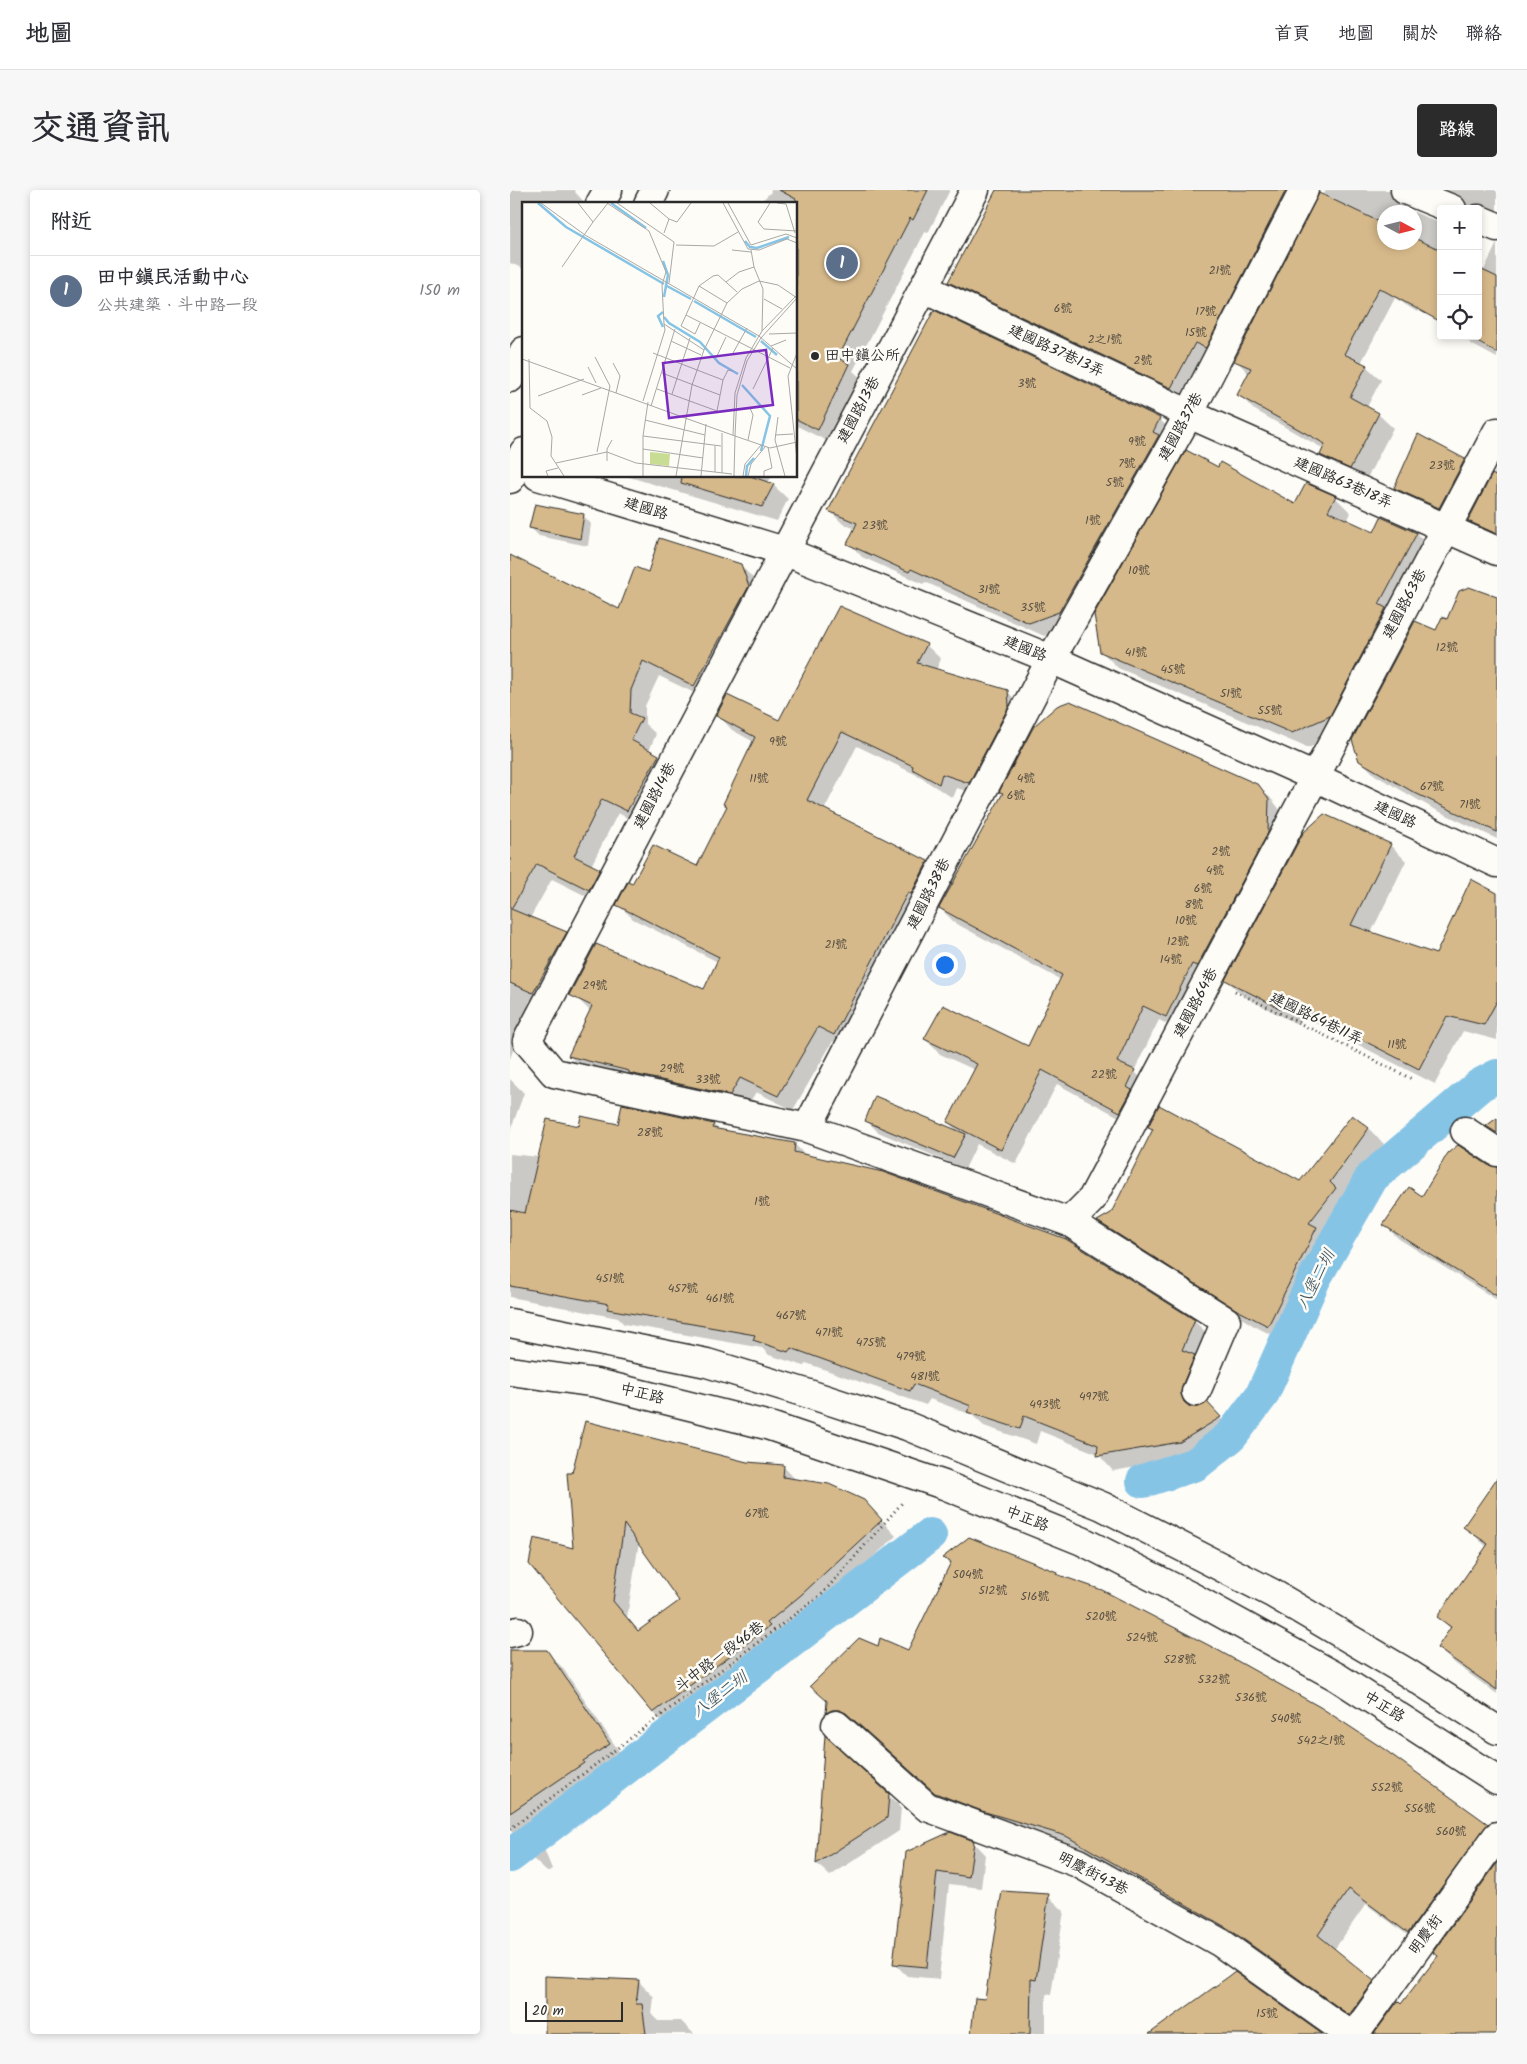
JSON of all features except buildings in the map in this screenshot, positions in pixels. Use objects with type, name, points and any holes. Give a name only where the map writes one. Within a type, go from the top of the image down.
[{"type":"street","points":[[601,202],[608,190]]},
{"type":"street","points":[[649,202],[655,190]]},
{"type":"street","name":"建國路13巷","points":[[784,551],[976,190]]},
{"type":"street","name":"建國路37巷","points":[[1051,659],[1189,414],[1304,190]]},
{"type":"street","points":[[1405,190],[1442,205]]},
{"type":"street","points":[[1482,221],[1497,227]]},
{"type":"street","name":"建國路37巷13弄","points":[[924,288],[1189,414]]},
{"type":"street","points":[[510,378],[522,356]]},
{"type":"street","name":"建國路63巷18弄","points":[[1189,414],[1497,551]]},
{"type":"street","name":"建國路63巷","points":[[1315,777],[1497,432]]},
{"type":"street","name":"建國路","points":[[549,478],[784,551],[1051,659],[1315,777],[1497,863]]},
{"type":"street","name":"建國路14巷","points":[[784,551],[526,1041],[554,1073],[807,1128]]},
{"type":"street","name":"建國路38巷","points":[[807,1128],[1051,659]]},
{"type":"street","name":"建國路64巷","points":[[1069,1222],[1092,1199],[1315,777]]},
{"type":"street","points":[[807,1128],[1069,1222],[1226,1321],[1196,1392]]},
{"type":"street","points":[[1465,1131],[1497,1152]]},
{"type":"street","points":[[510,1323],[707,1363],[907,1426],[1050,1484],[1102,1506],[1272,1594],[1406,1672],[1497,1730]]},
{"type":"street","name":"中正路","points":[[510,1371],[597,1383],[770,1426],[944,1485],[1082,1541],[1192,1596],[1337,1677],[1497,1780]]},
{"type":"street","points":[[1034,1522],[1050,1484]]},
{"type":"street","name":"明慶街43巷","points":[[836,1725],[927,1807],[1078,1863],[1221,1943],[1349,2034]]},
{"type":"street","name":"明慶街","points":[[1355,2034],[1497,1836]]},
{"type":"path","name":"建國路64巷11弄","points":[[1209,978],[1414,1080]]},
{"type":"path","name":"斗中路一段46巷","points":[[510,1829],[822,1594],[922,1479]]},
{"type":"waterway","name":"八堡二圳","points":[[1143,1481],[1196,1464],[1231,1436],[1262,1395],[1314,1279],[1372,1177],[1480,1085],[1497,1076]]},
{"type":"waterway","name":"八堡二圳","points":[[510,1856],[930,1535]]},
{"type":"place","name":"田中鎮民活動中心","points":[[842,263]]},
{"type":"place","name":"田中鎮公所","points":[[815,356]]}]
